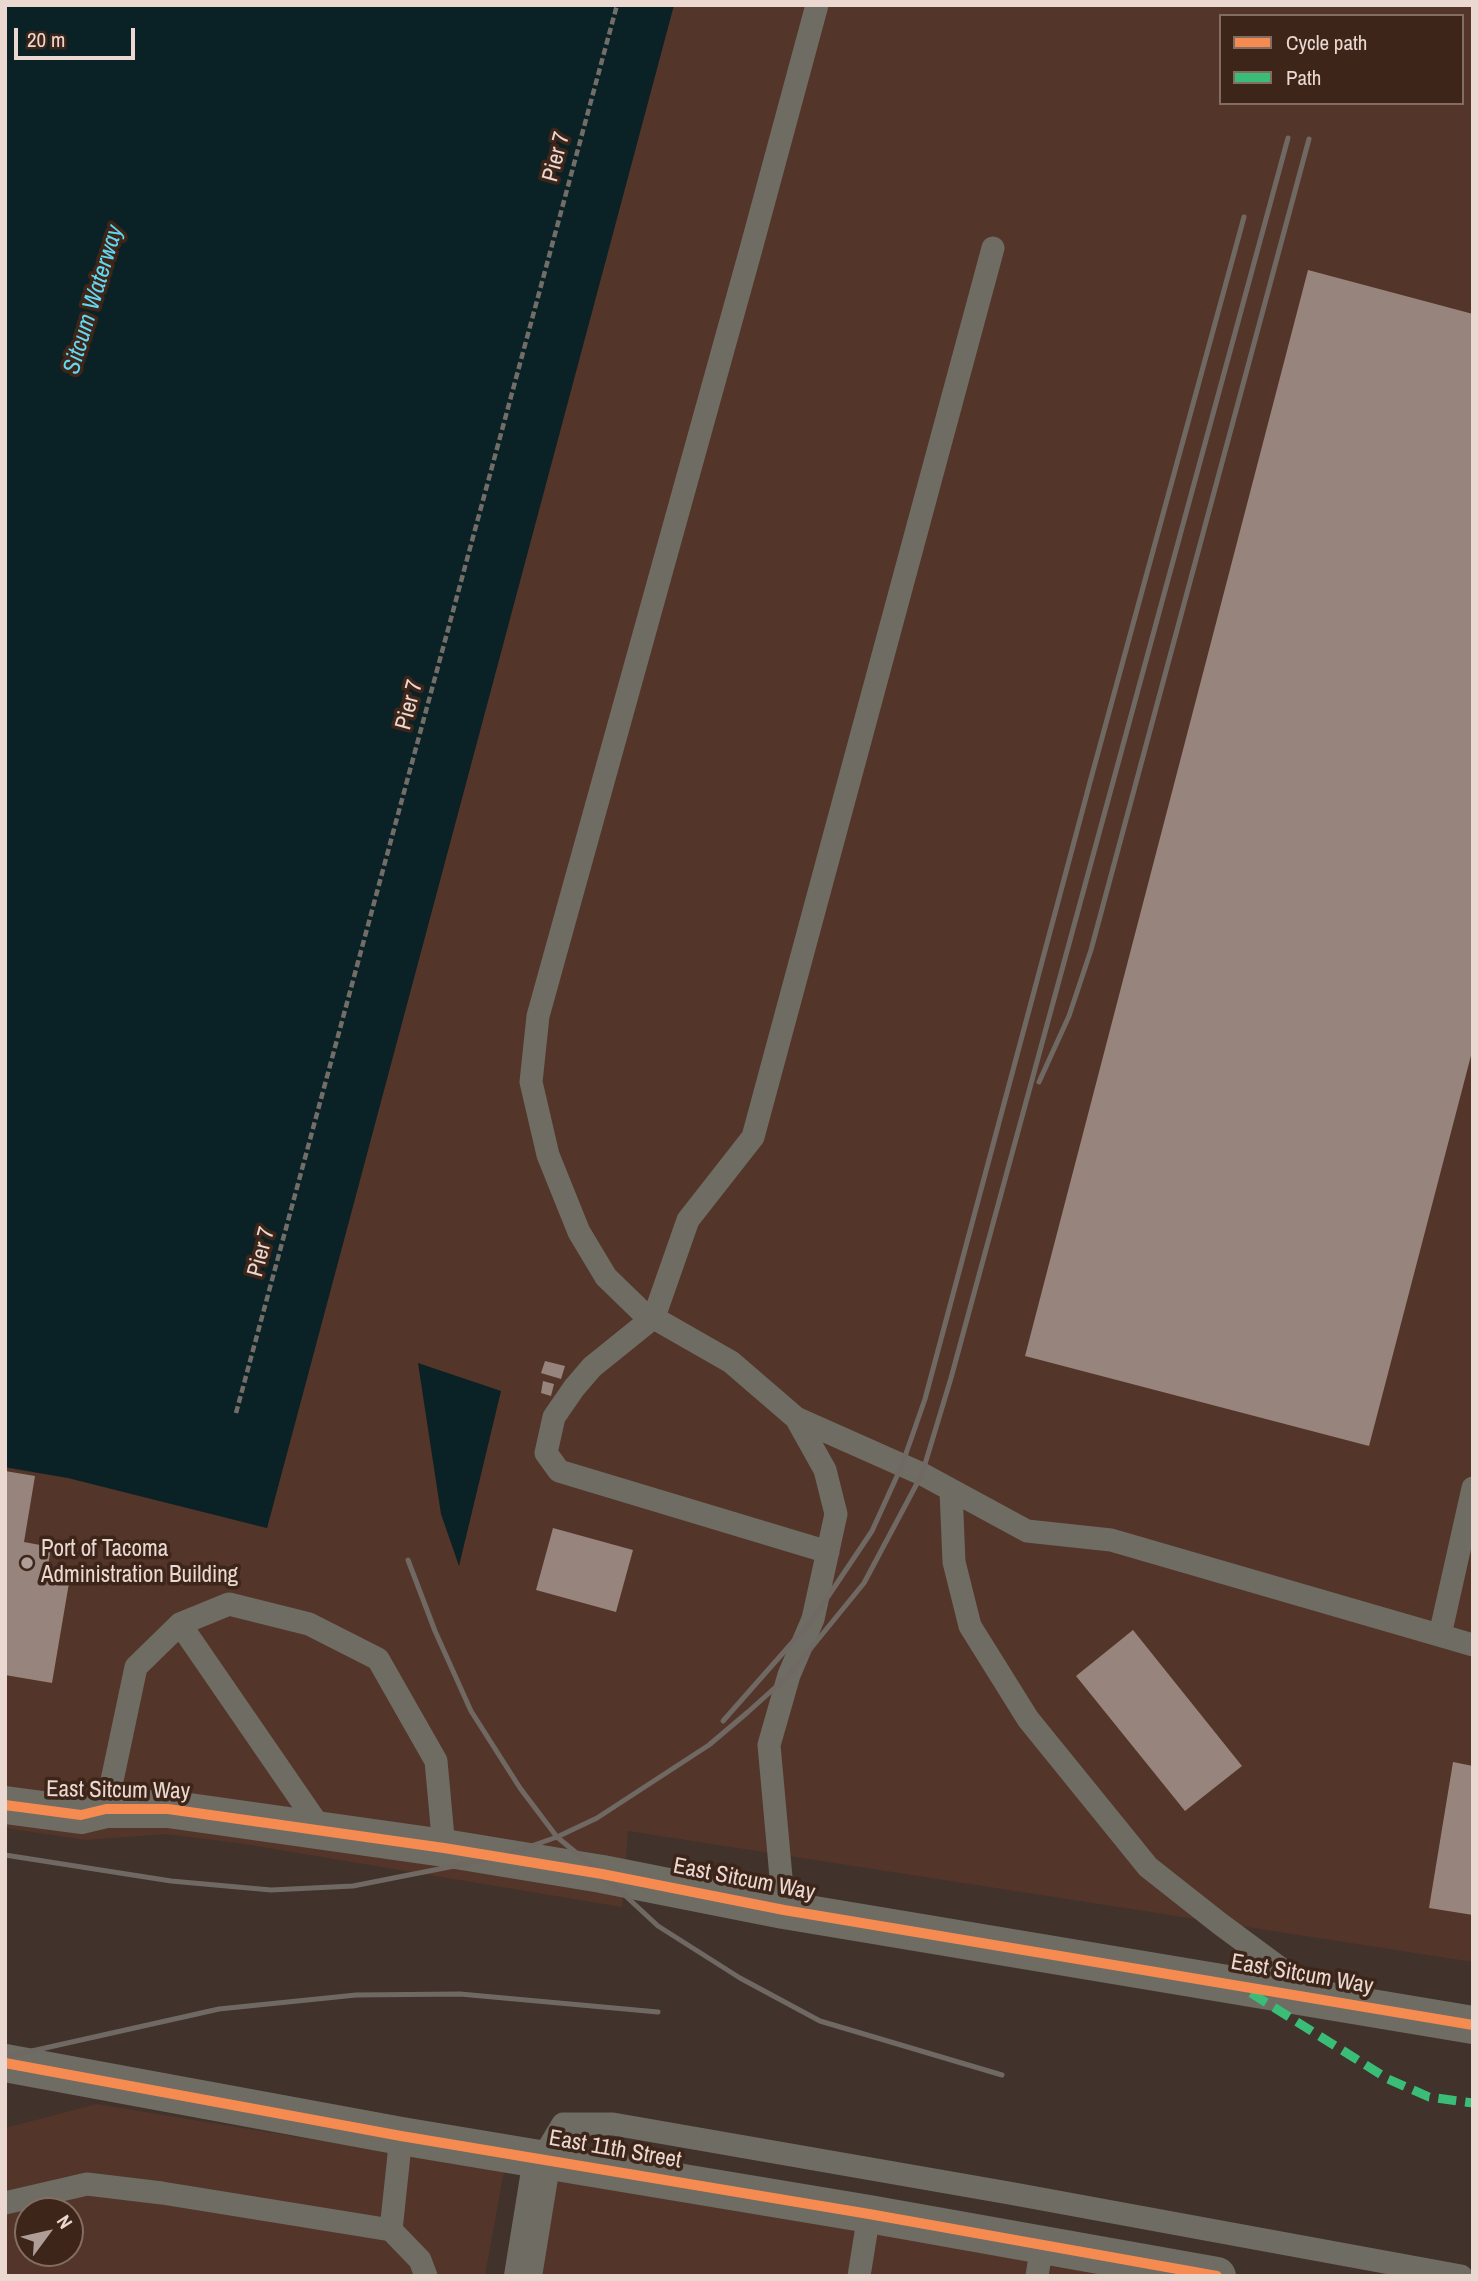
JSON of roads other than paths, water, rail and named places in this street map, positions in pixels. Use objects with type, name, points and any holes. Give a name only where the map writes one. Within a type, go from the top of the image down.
[{"type":"street","name":"East Sitcum Way","points":[[5,1805],[81,1815],[106,1809],[168,1809],[444,1848],[602,1874],[784,1910],[1473,2025]]},
{"type":"street","name":"East 11th Street","points":[[5,2063],[401,2136],[869,2214],[1040,2260],[1217,2276]]},
{"type":"street","points":[[523,2276],[541,2158]]},
{"type":"lane","points":[[817,5],[538,1016],[531,1082],[548,1155],[579,1232],[606,1277],[640,1310],[731,1362],[796,1418],[922,1474],[1027,1531],[1111,1540],[1473,1645]]},
{"type":"lane","points":[[828,1552],[559,1472],[545,1453],[554,1417],[592,1367],[654,1317],[688,1220],[752,1137],[993,248]]},
{"type":"lane","points":[[784,1910],[769,1745],[789,1675],[813,1619],[836,1514],[825,1470],[796,1418]]},
{"type":"lane","points":[[1440,1635],[1473,1488]]},
{"type":"lane","points":[[951,1491],[954,1562],[970,1626],[1028,1719],[1148,1867],[1323,2000]]},
{"type":"lane","points":[[106,1809],[136,1667],[180,1624],[229,1604],[309,1625],[379,1659],[436,1761],[444,1848]]},
{"type":"lane","points":[[180,1624],[323,1832]]},
{"type":"lane","points":[[541,2158],[563,2124],[613,2124],[996,2190],[1461,2276]]},
{"type":"lane","points":[[391,2230],[401,2136]]},
{"type":"lane","points":[[5,2203],[87,2183],[391,2230],[420,2260],[426,2276]]},
{"type":"lane","points":[[859,2276],[869,2214]]},
{"type":"water","name":"Sitcum Waterway","points":[[5,5],[674,5],[267,1528],[68,1478],[5,1467]]},
{"type":"water","points":[[418,1363],[501,1391],[459,1566],[441,1514]]},
{"type":"railway","points":[[5,1855],[171,1881],[271,1890],[353,1886],[500,1857],[557,1837],[597,1818],[709,1745],[789,1675],[864,1583],[922,1474],[951,1378],[1288,138]]},
{"type":"railway","points":[[1039,1082],[1069,1016],[1091,950],[1309,139]]},
{"type":"railway","points":[[1087,793],[1244,217]]},
{"type":"railway","points":[[723,1721],[813,1619],[872,1531],[902,1465],[925,1399],[1089,786]]},
{"type":"railway","points":[[408,1560],[435,1631],[471,1711],[520,1788],[557,1837],[658,1926],[740,1978],[820,2021],[1002,2075]]},
{"type":"railway","points":[[5,2057],[219,2009],[356,1995],[460,1994],[658,2012]]},
{"type":"place","name":"Port of Tacoma Administration Building","points":[[27,1563]]}]
